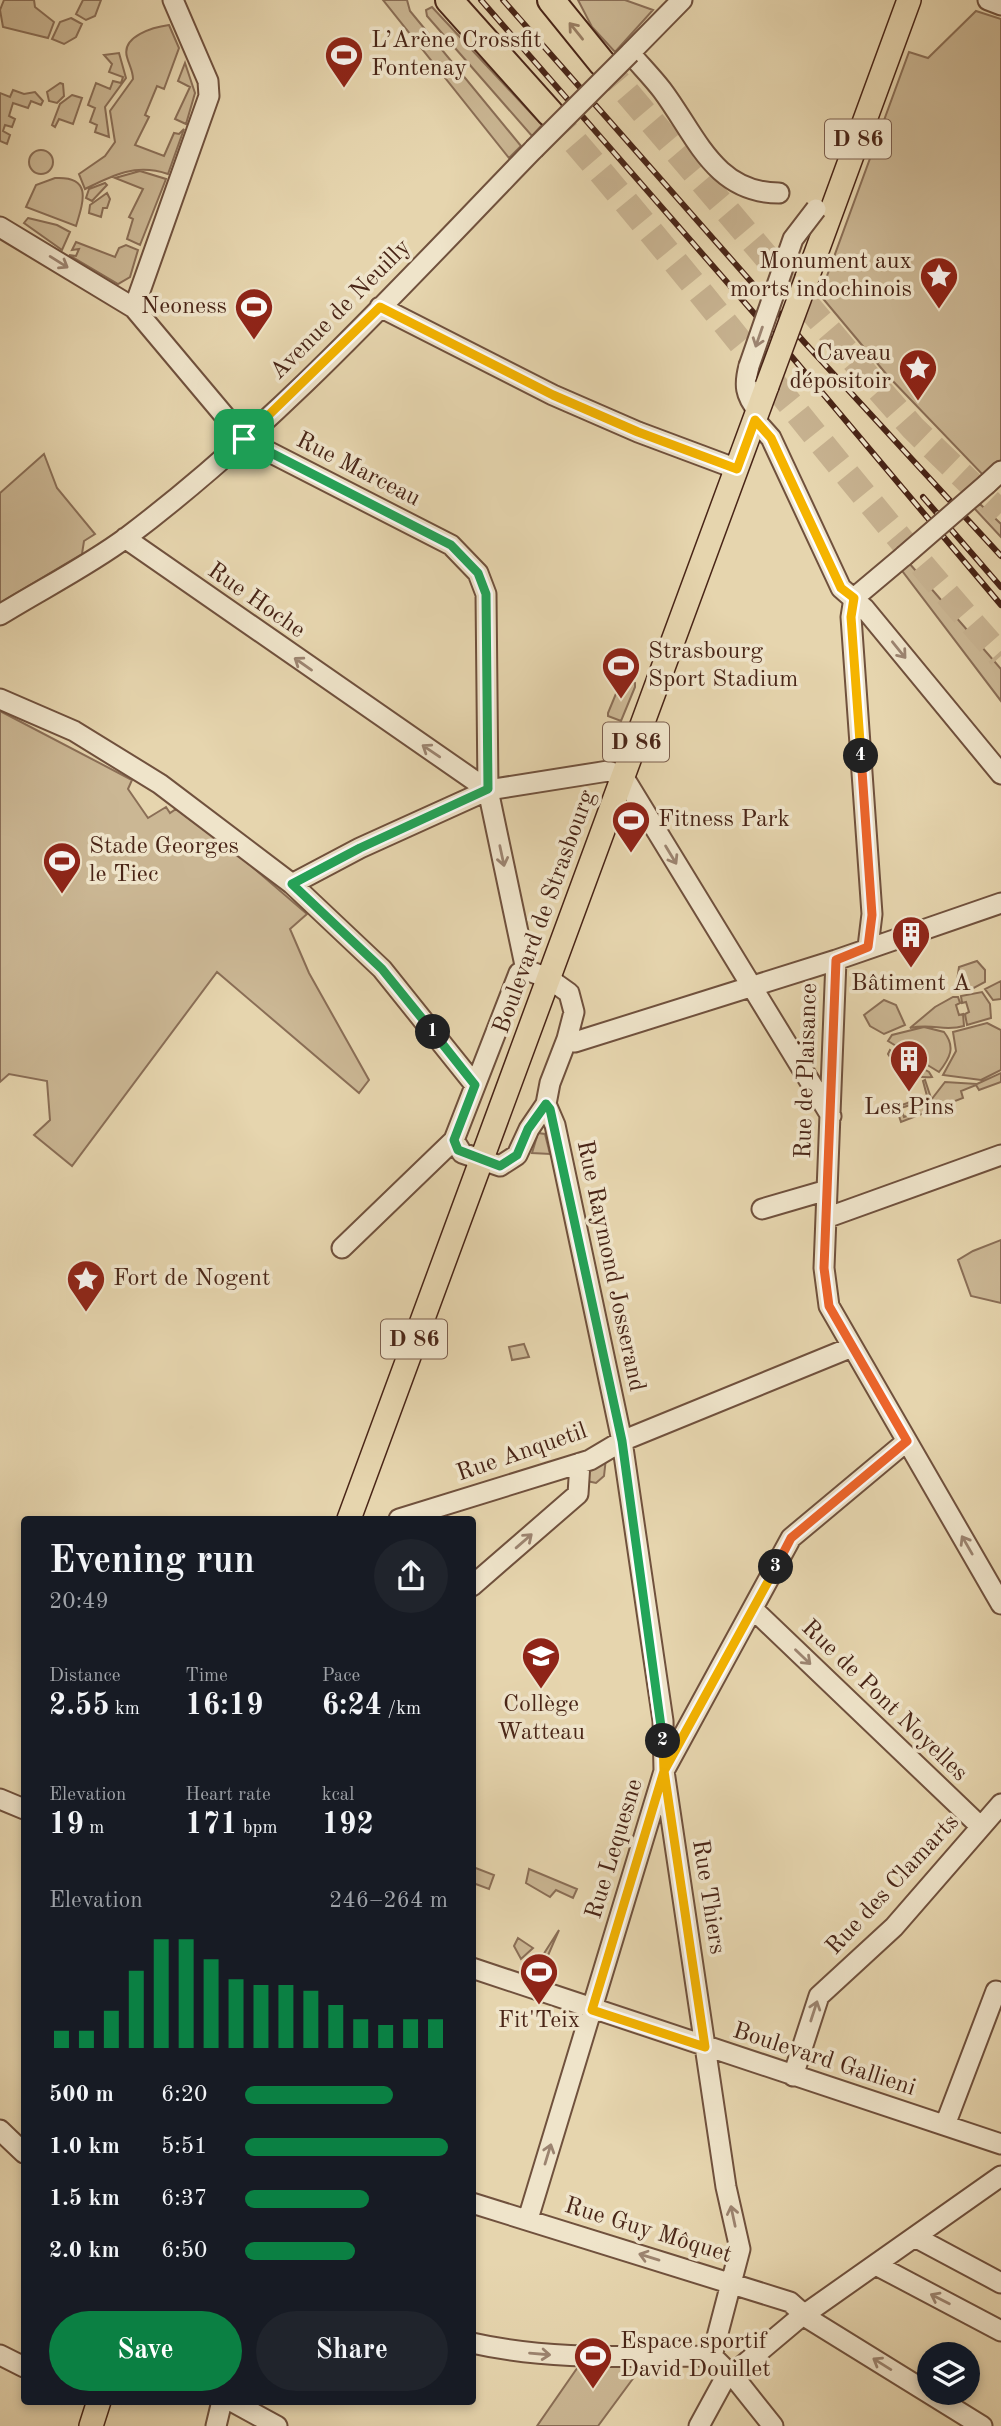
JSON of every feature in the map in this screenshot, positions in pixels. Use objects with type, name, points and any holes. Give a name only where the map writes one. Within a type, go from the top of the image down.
[{"type":"highway","points":[[449,0],[550,113]]},
{"type":"highway","points":[[551,0],[602,63]]},
{"type":"main road","name":"D 86","points":[[842,183],[909,0]]},
{"type":"main road","name":"Boulevard de Strasbourg","points":[[356,1516],[548,978],[842,183]]},
{"type":"main road","points":[[79,2426],[93,2407]]},
{"type":"street","points":[[134,308],[209,96],[208,81],[173,0]]},
{"type":"street","name":"Avenue de Neuilly","points":[[0,615],[125,538],[244,439],[380,307],[682,0]]},
{"type":"street","points":[[988,0],[1001,5]]},
{"type":"street","points":[[630,53],[663,91],[684,124],[722,173],[744,188],[760,193],[779,192]]},
{"type":"street","points":[[842,183],[816,209],[793,239],[744,384],[756,415],[771,438],[841,588],[854,598],[1001,774]]},
{"type":"street","points":[[0,228],[134,308],[244,439]]},
{"type":"street","points":[[380,307],[530,383],[638,432],[737,469]]},
{"type":"street","name":"Rue Marceau","points":[[244,439],[451,545],[478,573],[486,594],[488,789],[526,970]]},
{"type":"street","points":[[868,947],[872,915],[851,617],[854,598],[997,475]]},
{"type":"street","name":"Rue Hoche","points":[[125,538],[359,703],[488,789]]},
{"type":"street","points":[[0,699],[75,731],[160,784],[292,884],[382,969],[475,1085]]},
{"type":"street","points":[[292,884],[360,848],[488,789],[608,771],[623,776],[831,1116]]},
{"type":"street","name":"Rue de Plaisance","points":[[1001,903],[836,960],[824,1268],[829,1306],[1001,1604]]},
{"type":"street","points":[[567,1040],[575,1042],[836,960]]},
{"type":"street","points":[[342,1248],[454,1140],[519,973],[526,970],[548,978],[572,998],[574,1012],[567,1040],[550,1083],[546,1104],[528,1129],[517,1155],[500,1166],[458,1150],[454,1140]]},
{"type":"street","name":"Rue Raymond Josserand","points":[[546,1104],[555,1125],[622,1441]]},
{"type":"street","points":[[826,1217],[1001,1155]]},
{"type":"street","points":[[762,1209],[827,1191]]},
{"type":"street","name":"Rue Anquetil","points":[[409,1516],[580,1463],[622,1441],[852,1347]]},
{"type":"street","name":"Rue Thiers","points":[[622,1441],[663,1721],[664,1771],[726,2187],[740,2249],[712,2356]]},
{"type":"street","name":"Rue Lequesne","points":[[528,2219],[664,1771],[791,1538],[907,1441]]},
{"type":"street","points":[[476,1583],[578,1494],[580,1463]]},
{"type":"street","name":"Rue de Pont Noyelles","points":[[754,1609],[981,1827]]},
{"type":"street","name":"Rue des Clamarts","points":[[793,2076],[819,1996],[894,1927],[1001,1804]]},
{"type":"street","points":[[2,1806],[21,1808]]},
{"type":"street","name":"Boulevard Gallieni","points":[[476,1969],[1001,2144]]},
{"type":"street","points":[[945,2125],[996,1991]]},
{"type":"street","points":[[2,2134],[21,2150]]},
{"type":"street","points":[[699,2426],[723,2382],[804,2314],[1001,2176]]},
{"type":"street","name":"Rue Guy Môquet","points":[[476,2204],[790,2302],[804,2314],[982,2426]]},
{"type":"street","points":[[915,2237],[1001,2283]]},
{"type":"street","points":[[876,2265],[1001,2331]]},
{"type":"street","points":[[476,2344],[512,2352],[564,2357],[712,2356],[732,2375],[773,2426]]},
{"type":"street","points":[[0,2355],[21,2366]]},
{"type":"street","points":[[216,2426],[221,2405]]},
{"type":"street","points":[[238,2405],[276,2426]]},
{"type":"shaded area","points":[[4,0],[34,0],[35,7],[54,22],[48,38],[3,27],[0,10]]},
{"type":"shaded area","points":[[83,0],[101,0],[95,16],[86,20],[76,14]]},
{"type":"shaded area","points":[[383,0],[407,0],[410,11],[521,146],[509,158]]},
{"type":"shaded area","points":[[578,0],[625,0],[653,10],[615,52],[592,27]]},
{"type":"shaded area","points":[[432,7],[542,125],[532,136],[427,16],[426,10]]},
{"type":"shaded area","points":[[976,11],[1001,19],[1001,460],[983,475],[887,375],[820,295],[909,52],[928,58]]},
{"type":"shaded area","points":[[71,18],[82,24],[76,37],[64,44],[52,39],[60,22]]},
{"type":"shaded area","points":[[169,25],[179,48],[164,89],[157,86],[145,115],[149,117],[135,145],[164,156],[174,133],[179,134],[184,129],[168,174],[135,170],[115,175],[85,189],[79,174],[105,156],[115,142],[110,111],[133,79],[126,50],[129,43],[148,30]]},
{"type":"shaded area","points":[[119,53],[126,78],[105,107],[109,137],[95,132],[97,125],[90,122],[95,108],[88,105],[96,83],[110,89],[113,81],[121,83],[123,77],[109,72],[112,64],[104,55]]},
{"type":"shaded area","points":[[185,63],[195,93],[186,124],[175,119],[190,87],[178,81]]},
{"type":"shaded area","points":[[60,83],[63,84],[64,96],[57,103],[49,101],[47,92]]},
{"type":"shaded area","points":[[13,90],[24,94],[35,92],[43,101],[41,105],[31,101],[28,108],[13,103],[9,116],[15,119],[12,127],[5,125],[3,131],[10,135],[7,144],[0,141],[0,93],[10,97]]},
{"type":"shaded area","points":[[72,95],[82,98],[73,124],[59,119],[55,127],[52,125],[60,104]]},
{"type":"shaded area","points":[[41,150],[50,153],[53,162],[50,171],[41,174],[32,171],[29,162],[32,153]]},
{"type":"shaded area","points":[[140,171],[166,179],[140,245],[127,239],[133,219],[129,217],[143,189],[115,178]]},
{"type":"shaded area","points":[[55,178],[67,178],[80,185],[83,199],[76,226],[26,207],[36,185]]},
{"type":"shaded area","points":[[105,183],[107,185],[92,201],[86,198],[89,189]]},
{"type":"shaded area","points":[[107,193],[110,199],[107,208],[103,208],[101,217],[89,213],[90,205]]},
{"type":"shaded area","points":[[28,218],[57,225],[70,232],[62,250],[24,223]]},
{"type":"shaded area","points":[[76,242],[115,257],[119,248],[126,245],[138,250],[130,277],[118,284],[69,255],[76,256],[79,249],[72,250]]},
{"type":"shaded area","points":[[44,454],[57,488],[95,534],[84,541],[82,554],[0,603],[0,493]]},
{"type":"shaded area","points":[[980,504],[1001,524],[1001,537],[974,508]]},
{"type":"shaded area","points":[[909,563],[1001,669],[1001,701],[900,568]]},
{"type":"shaded area","name":"Strasbourg Sport Stadium","points":[[622,679],[635,683],[635,687],[621,721],[608,716],[608,713]]},
{"type":"shaded area","points":[[0,711],[132,780],[128,789],[148,818],[166,807],[170,813],[176,809],[243,859],[307,914],[290,929],[309,973],[369,1080],[359,1093],[217,972],[72,1166],[34,1135],[50,1120],[47,1081],[9,1074],[0,1082]]},
{"type":"shaded area","points":[[977,961],[985,970],[985,982],[970,990],[956,988],[959,967]]},
{"type":"shaded area","points":[[1001,981],[1001,999],[993,1000],[985,989]]},
{"type":"shaded area","points":[[982,992],[990,1004],[991,1018],[967,1025],[965,1014],[969,1012],[966,1002],[962,1003],[961,996]]},
{"type":"shaded area","points":[[958,997],[960,1003],[956,1005],[959,1015],[963,1014],[964,1026],[910,1028],[935,1007]]},
{"type":"shaded area","points":[[884,1000],[896,1005],[905,1025],[884,1034],[870,1026],[864,1015]]},
{"type":"shaded area","points":[[987,1023],[1001,1030],[1001,1070],[981,1080],[943,1075],[956,1051],[953,1032]]},
{"type":"shaded area","points":[[924,1027],[944,1032],[950,1043],[949,1057],[939,1072],[888,1041],[892,1035]]},
{"type":"shaded area","points":[[890,1050],[929,1072],[932,1077],[913,1075],[901,1068],[888,1054]]},
{"type":"shaded area","points":[[1001,1073],[1001,1082],[979,1090],[976,1085],[961,1091],[963,1098],[901,1122],[896,1107],[927,1096],[923,1081],[925,1080],[931,1098],[901,1108],[904,1117],[916,1113],[915,1108],[931,1100],[945,1082],[977,1084]]},
{"type":"shaded area","points":[[538,1133],[545,1134],[550,1154],[532,1153]]},
{"type":"shaded area","points":[[1001,1240],[1001,1303],[971,1296],[958,1260]]},
{"type":"shaded area","points":[[524,1344],[529,1357],[512,1360],[509,1347]]},
{"type":"shaded area","points":[[606,1458],[604,1476],[596,1483],[587,1481],[582,1475]]},
{"type":"shaded area","points":[[476,1868],[494,1875],[489,1889],[476,1884]]},
{"type":"shaded area","points":[[529,1869],[577,1889],[573,1898],[556,1890],[550,1897],[526,1883]]},
{"type":"shaded area","points":[[559,1930],[543,1967],[532,1966],[529,1975],[520,1972],[530,1961],[543,1955]]},
{"type":"shaded area","points":[[518,1938],[533,1948],[521,1959],[514,1946]]},
{"type":"shaded area","name":"Espace sportif David Douillet","points":[[580,2364],[643,2365],[598,2426],[537,2426]]},
{"type":"tunnel","points":[[602,63],[913,428],[1001,513]]},
{"type":"tunnel","points":[[550,113],[664,248],[886,522],[1001,656]]},
{"type":"railway","points":[[481,0],[787,351],[1001,605]]},
{"type":"railway","points":[[503,0],[805,343],[1001,556]]},
{"type":"railway","points":[[923,497],[1001,587]]},
{"type":"place","name":"L’Arène Crossfit Fontenay","points":[[344,89]]},
{"type":"place","name":"Monument aux morts indochinois","points":[[939,310]]},
{"type":"place","name":"Neoness","points":[[254,341]]},
{"type":"place","name":"Caveau dépositoir","points":[[918,402]]},
{"type":"place","name":"Strasbourg Sport Stadium","points":[[621,700]]},
{"type":"place","name":"Fitness Park","points":[[631,854]]},
{"type":"place","name":"Stade Georges le Tiec","points":[[62,895]]},
{"type":"place","name":"Bâtiment A","points":[[911,969]]},
{"type":"place","name":"Les Pins","points":[[909,1093]]},
{"type":"place","name":"Fort de Nogent","points":[[86,1313]]},
{"type":"place","name":"Collège Watteau","points":[[541,1690]]},
{"type":"place","name":"Fit'Teix","points":[[539,2006]]},
{"type":"place","name":"Espace sportif David Douillet","points":[[593,2390]]},
{"type":"route","points":[[244,439],[380,307],[553,395],[638,432],[737,469],[755,420],[771,438],[841,588],[854,598],[851,617],[872,915],[868,947],[836,960],[824,1268],[829,1306],[907,1441],[791,1538],[664,1771],[592,2010],[705,2047],[664,1771],[663,1721],[622,1441],[550,1109],[546,1104],[539,1118],[528,1129],[517,1155],[500,1166],[458,1150],[454,1140],[475,1085],[382,969],[292,884],[360,848],[488,789],[486,594],[478,573],[451,545],[244,439]]}]
